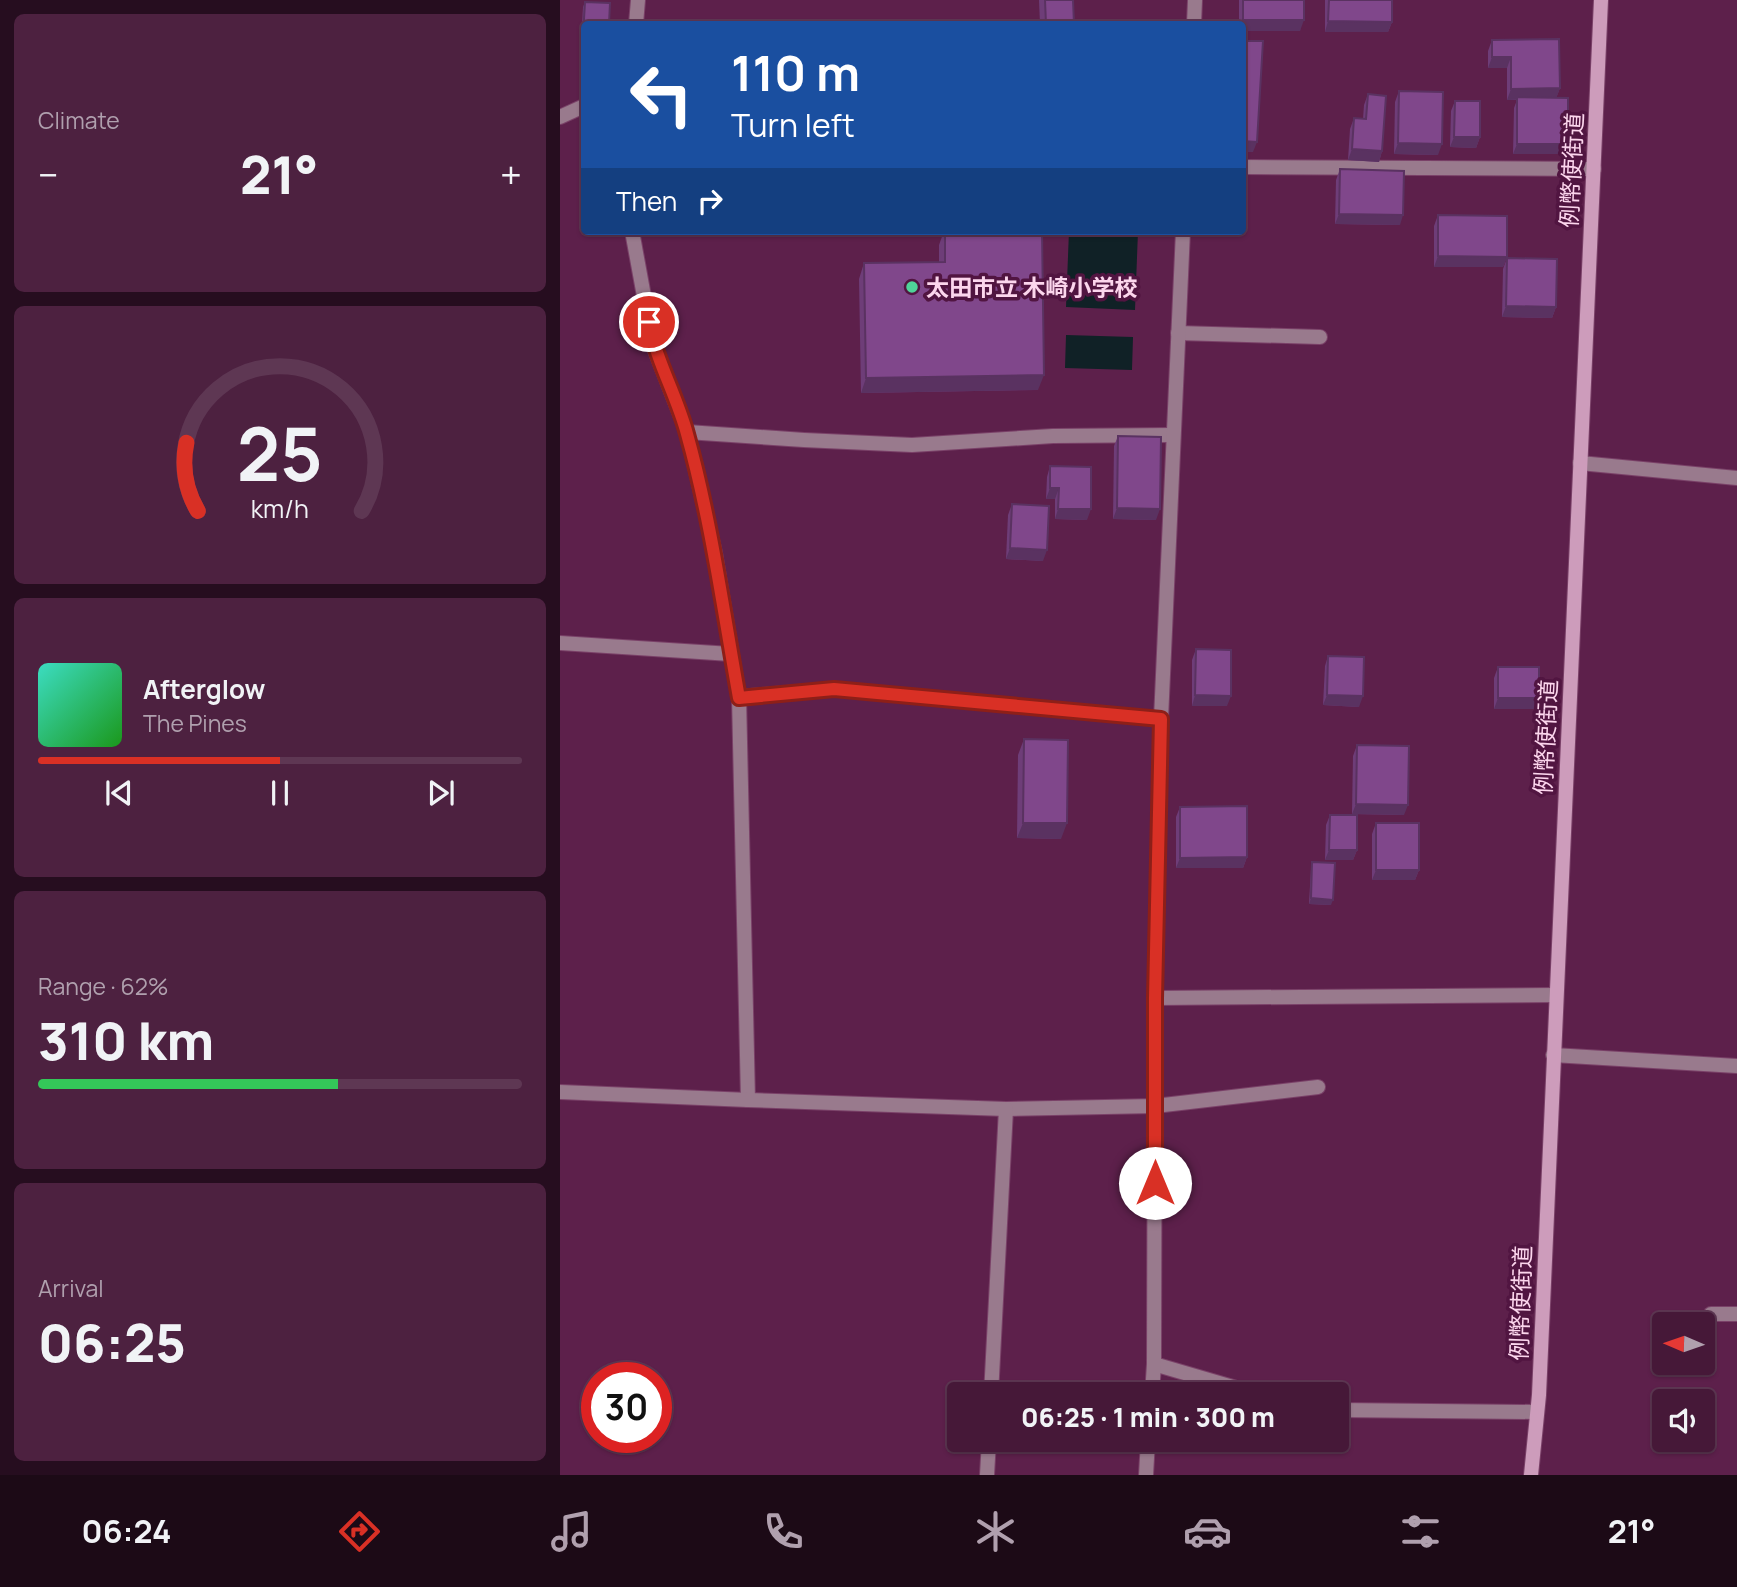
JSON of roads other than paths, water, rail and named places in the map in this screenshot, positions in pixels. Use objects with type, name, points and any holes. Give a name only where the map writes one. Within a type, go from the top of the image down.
[{"type":"main road","name":"例幣使街道","points":[[1531,1475],[1537,1412],[1601,0]]},
{"type":"street","points":[[636,21],[638,0]]},
{"type":"street","points":[[1194,21],[1195,0]]},
{"type":"street","points":[[560,117],[581,107]]},
{"type":"street","points":[[1246,167],[1594,169]]},
{"type":"street","points":[[633,235],[653,345],[687,432],[715,553],[739,698],[748,1100]]},
{"type":"street","points":[[1153,1382],[1155,998],[1161,719],[1183,235]]},
{"type":"street","points":[[1178,333],[1320,337]]},
{"type":"street","points":[[687,432],[912,445],[1053,436],[1173,435]]},
{"type":"street","points":[[1580,464],[1737,478]]},
{"type":"street","points":[[560,643],[731,654]]},
{"type":"street","points":[[739,698],[834,689],[1161,719]]},
{"type":"street","points":[[1155,998],[1556,995]]},
{"type":"street","points":[[1553,1055],[1737,1066]]},
{"type":"street","points":[[560,1092],[1006,1108],[1155,1106],[1318,1087]]},
{"type":"street","points":[[992,1382],[1006,1108]]},
{"type":"street","points":[[1715,1314],[1737,1314]]},
{"type":"street","points":[[1154,1364],[1216,1382]]},
{"type":"street","points":[[1349,1410],[1537,1412]]},
{"type":"street","points":[[987,1475],[988,1452]]},
{"type":"street","points":[[1146,1475],[1147,1452]]},
{"type":"place","name":"太田市立 木崎小学校","points":[[912,287]]}]
